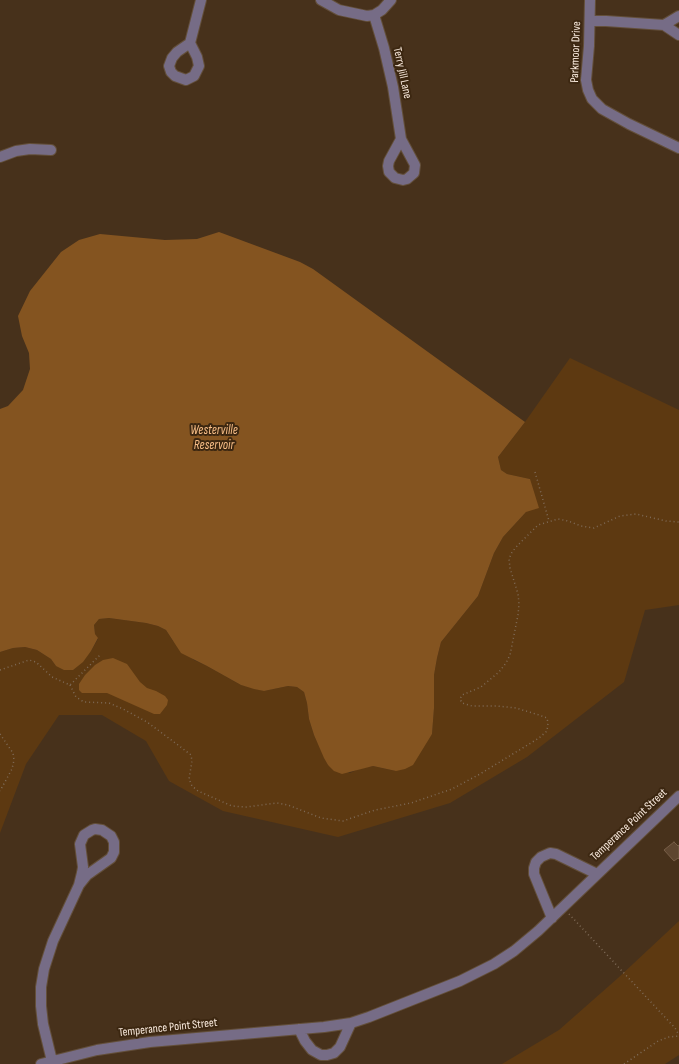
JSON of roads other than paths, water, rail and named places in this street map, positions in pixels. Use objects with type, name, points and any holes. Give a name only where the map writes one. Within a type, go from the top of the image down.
[{"type":"street","points":[[190,43],[201,0]]},
{"type":"street","points":[[321,0],[340,10],[367,16],[374,15],[382,10],[391,0]]},
{"type":"street","name":"Parkmoor Drive","points":[[590,0],[586,80],[588,90],[592,98],[602,109],[628,124],[679,148]]},
{"type":"street","name":"Terry Jill Lane","points":[[374,15],[384,48],[393,87],[401,139]]},
{"type":"street","points":[[664,25],[679,16]]},
{"type":"street","points":[[590,21],[664,25],[679,35]]},
{"type":"street","points":[[0,157],[16,151],[30,149],[51,150]]},
{"type":"street","name":"Temperance Point Street","points":[[40,1064],[97,1050],[150,1042],[351,1023],[369,1018],[460,981],[490,967],[514,951],[538,931],[679,796]]},
{"type":"street","points":[[52,1061],[43,1024],[41,1006],[41,987],[44,969],[53,941],[79,885],[82,873],[80,844],[82,838],[86,833],[92,830],[102,830],[111,836],[114,842],[114,852],[111,858],[87,875],[79,885]]},
{"type":"street","name":"Temperance Point Street","points":[[552,918],[534,874],[536,862],[541,857],[556,854],[597,874]]},
{"type":"street","points":[[299,1029],[305,1041],[312,1050],[321,1055],[327,1055],[334,1053],[340,1047],[351,1023]]},
{"type":"water","name":"Westerville Reservoir","points":[[219,232],[300,262],[313,269],[525,422],[498,457],[501,470],[507,474],[530,479],[539,508],[526,512],[503,537],[494,553],[478,596],[441,642],[434,675],[432,734],[413,765],[405,769],[396,771],[373,766],[342,774],[334,771],[324,758],[314,735],[309,719],[304,692],[297,687],[288,686],[264,691],[241,685],[181,653],[166,630],[158,626],[109,618],[99,619],[94,625],[95,634],[98,638],[83,662],[73,670],[64,670],[56,666],[51,659],[37,650],[25,647],[13,648],[0,652],[0,409],[8,406],[23,390],[30,369],[29,353],[22,336],[18,316],[30,291],[61,252],[79,240],[100,234],[165,240],[197,239]]},
{"type":"water","points":[[113,658],[127,664],[140,682],[147,688],[165,696],[168,700],[167,705],[160,714],[154,714],[107,693],[82,693],[79,690],[79,684],[85,675],[95,665],[103,660]]}]
